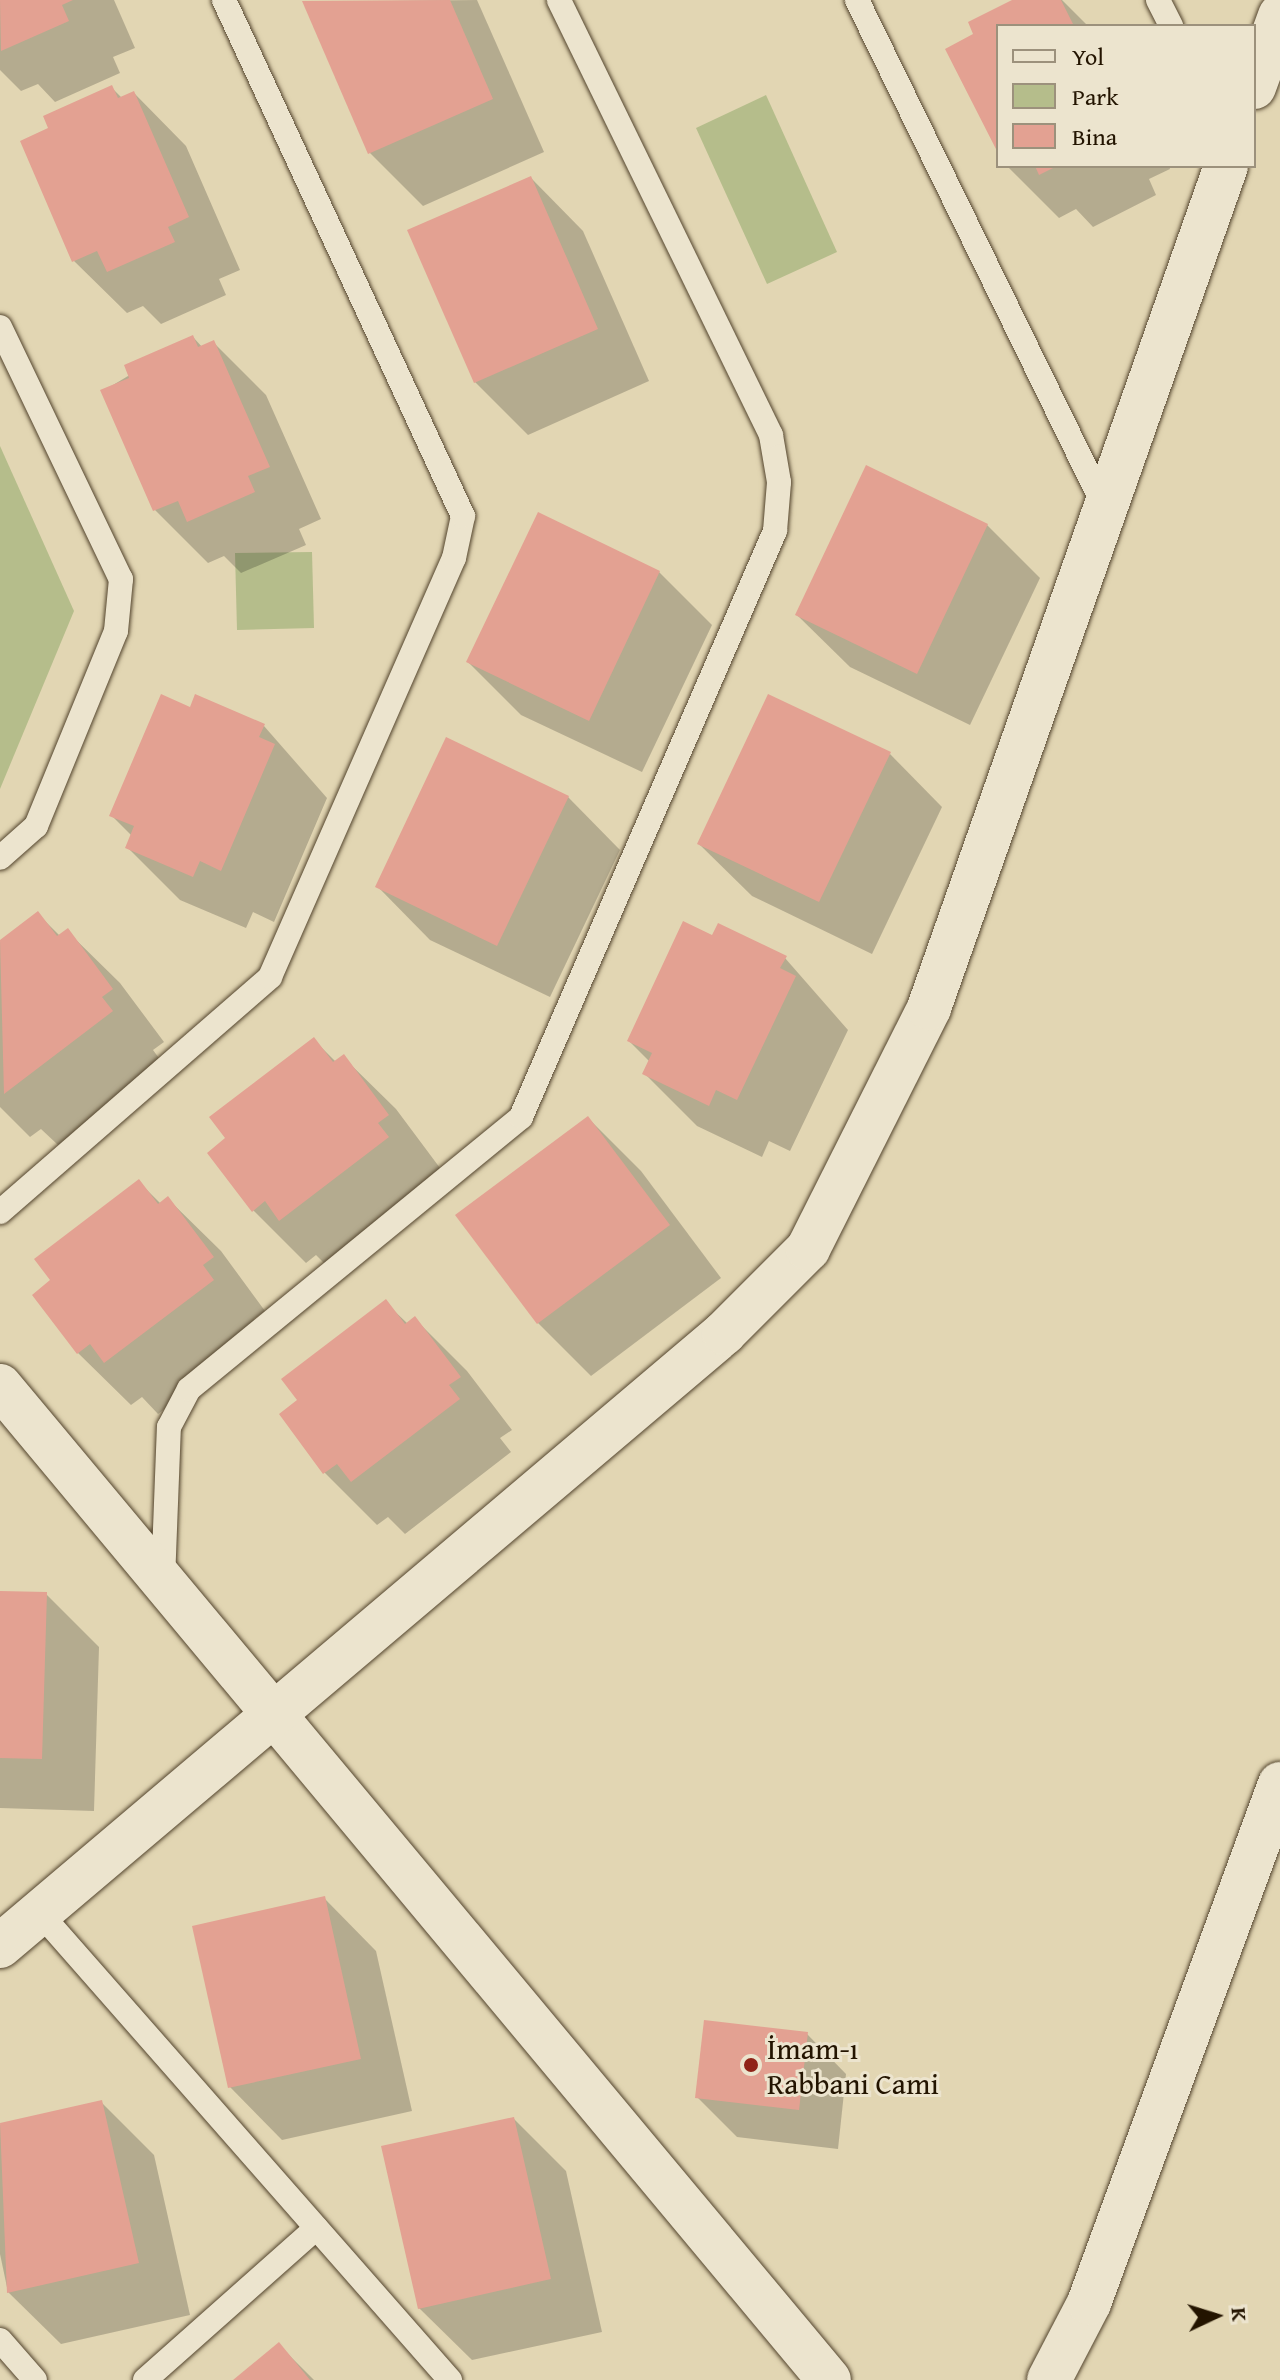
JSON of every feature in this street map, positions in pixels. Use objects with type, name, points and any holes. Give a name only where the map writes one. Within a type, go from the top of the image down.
[{"type":"street","points":[[1256,82],[1280,16]]},
{"type":"street","points":[[0,1946],[269,1711],[724,1333],[808,1249],[929,1008],[1225,168]]},
{"type":"street","points":[[0,1386],[829,2380]]},
{"type":"street","points":[[1049,2380],[1089,2303],[1280,1784]]},
{"type":"lane","points":[[0,1212],[270,977],[454,558],[463,516],[224,0]]},
{"type":"lane","points":[[163,1583],[169,1427],[189,1389],[521,1117],[775,531],[779,482],[771,435],[559,0]]},
{"type":"lane","points":[[857,0],[1105,508]]},
{"type":"lane","points":[[1158,0],[1170,24]]},
{"type":"lane","points":[[0,327],[121,579],[116,631],[36,826],[0,858]]},
{"type":"lane","points":[[39,1912],[450,2380]]},
{"type":"lane","points":[[145,2380],[316,2228]]},
{"type":"lane","points":[[0,2340],[35,2380]]},
{"type":"green space","points":[[766,95],[837,252],[767,284],[696,128]]},
{"type":"green space","points":[[0,446],[74,611],[0,789]]},
{"type":"green space","points":[[312,552],[314,628],[237,630],[235,553]]},
{"type":"building","points":[[0,0],[73,0],[62,5],[69,21],[1,51]]},
{"type":"building","points":[[450,0],[493,99],[368,154],[302,1]]},
{"type":"building","points":[[1012,0],[1061,0],[1073,24],[996,24],[996,149],[945,49],[973,34],[968,22]]},
{"type":"building","points":[[112,85],[118,98],[134,91],[189,217],[168,227],[175,242],[107,272],[97,251],[72,262],[20,141],[48,128],[43,116]]},
{"type":"building","points":[[1036,168],[1053,168],[1039,175]]},
{"type":"building","points":[[531,176],[598,329],[474,383],[407,230]]},
{"type":"building","points":[[193,335],[198,347],[214,340],[270,467],[248,476],[255,492],[187,522],[178,501],[153,511],[100,390],[129,378],[124,365]]},
{"type":"building","points":[[866,465],[988,524],[917,674],[795,615]]},
{"type":"building","points":[[538,512],[660,571],[589,721],[466,662]]},
{"type":"building","points":[[161,694],[190,707],[195,694],[265,724],[259,737],[275,744],[221,871],[200,861],[193,877],[125,848],[134,826],[109,816]]},
{"type":"building","points":[[768,694],[891,752],[819,902],[697,844]]},
{"type":"building","points":[[446,737],[569,796],[497,946],[375,887]]},
{"type":"building","points":[[38,911],[57,936],[68,928],[113,989],[102,997],[113,1011],[4,1094],[0,940]]},
{"type":"building","points":[[683,921],[712,935],[718,923],[787,956],[780,968],[796,976],[737,1100],[716,1090],[709,1106],[642,1074],[652,1053],[627,1041]]},
{"type":"building","points":[[314,1037],[333,1062],[344,1054],[389,1115],[378,1123],[389,1137],[279,1221],[265,1201],[252,1212],[207,1153],[225,1138],[209,1117]]},
{"type":"building","points":[[588,1116],[670,1225],[537,1324],[455,1215]]},
{"type":"building","points":[[139,1179],[158,1204],[168,1196],[214,1257],[203,1265],[214,1280],[104,1363],[90,1344],[77,1354],[32,1295],[50,1280],[34,1259]]},
{"type":"building","points":[[386,1299],[405,1324],[415,1316],[461,1377],[449,1385],[460,1399],[351,1482],[337,1464],[323,1474],[279,1414],[297,1400],[281,1379]]},
{"type":"building","points":[[0,1591],[47,1592],[42,1759],[0,1758]]},
{"type":"building","points":[[325,1896],[361,2059],[228,2088],[192,1926]]},
{"type":"building","name":"İmam-ı Rabbani Cami","points":[[704,2020],[808,2032],[799,2110],[695,2098]]},
{"type":"building","points":[[102,2100],[139,2263],[7,2293],[0,2123]]},
{"type":"building","points":[[514,2117],[551,2279],[418,2309],[381,2146]]},
{"type":"building","points":[[279,2342],[310,2380],[233,2380]]},
{"type":"place","name":"İmam-ı Rabbani Cami","points":[[751,2065]]}]
